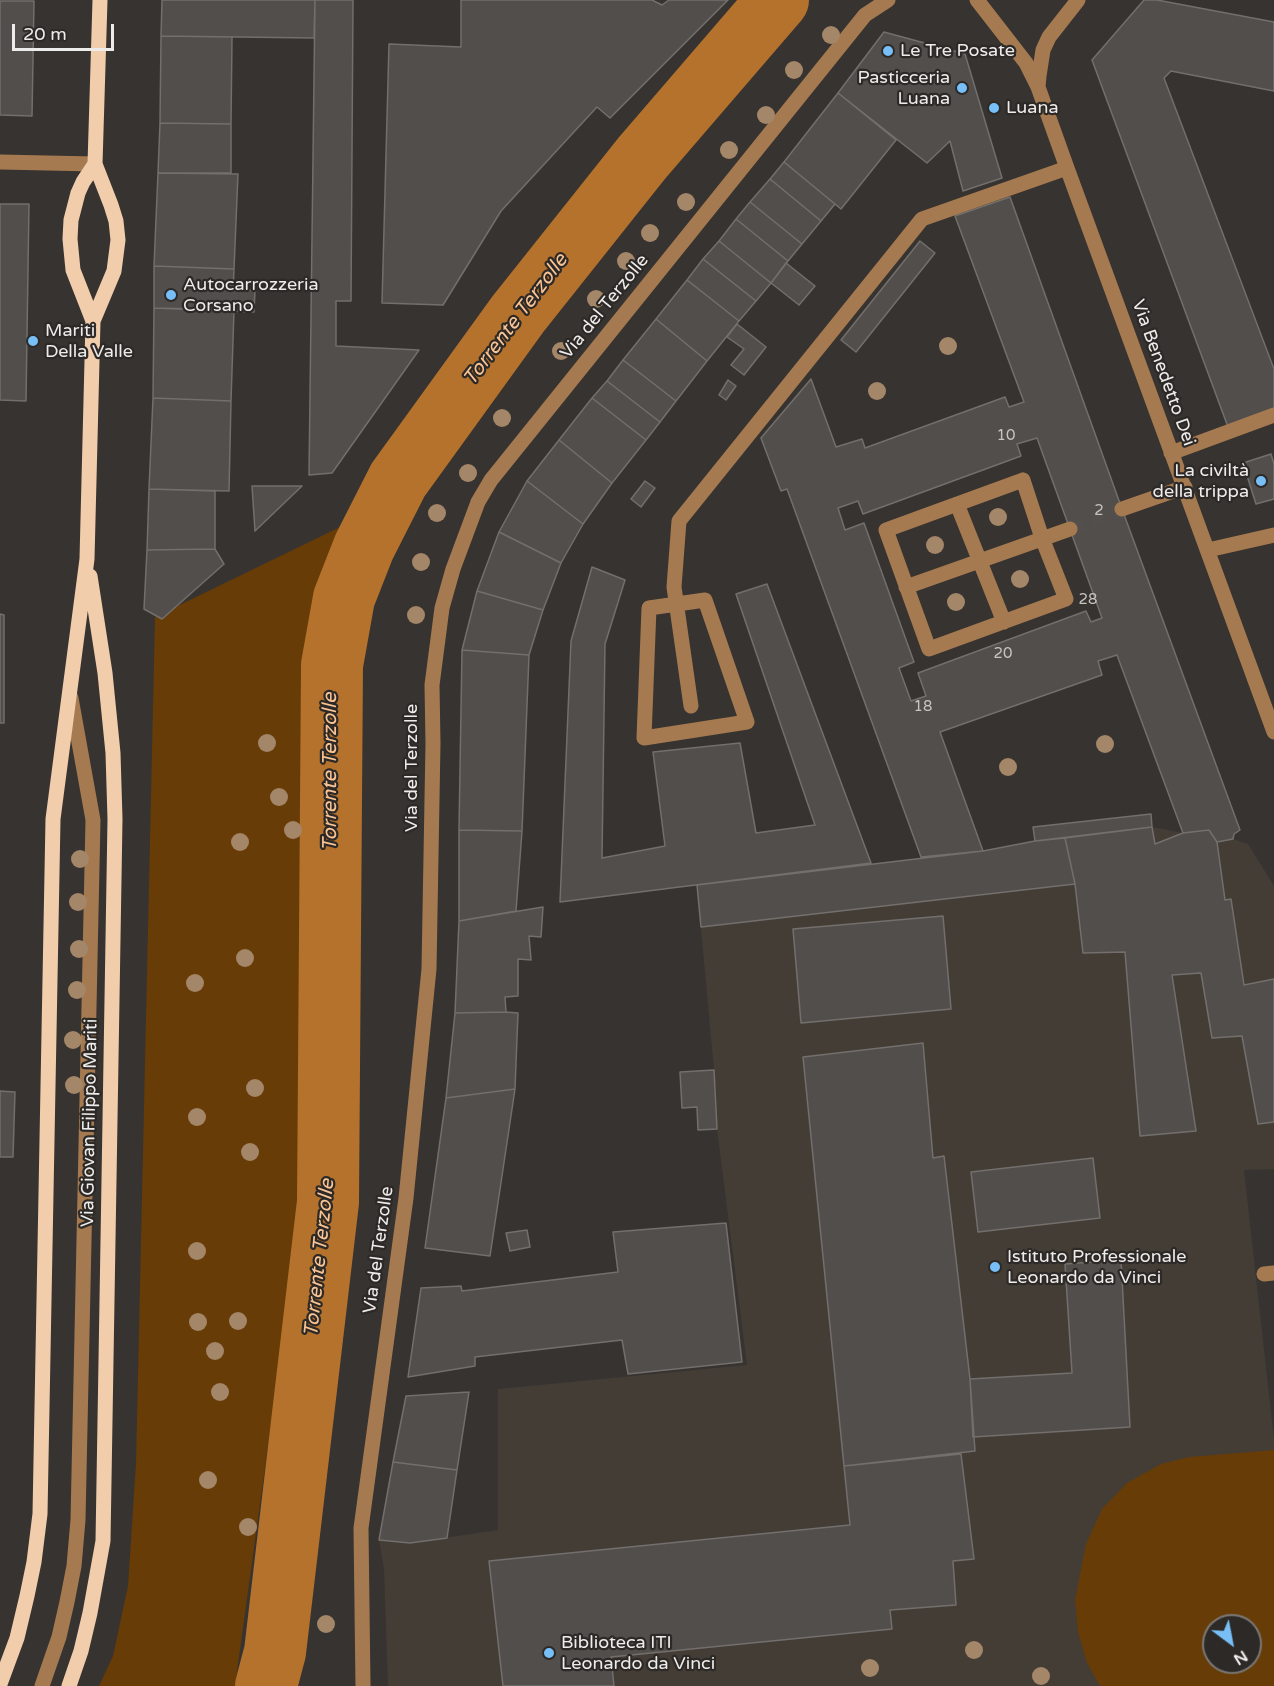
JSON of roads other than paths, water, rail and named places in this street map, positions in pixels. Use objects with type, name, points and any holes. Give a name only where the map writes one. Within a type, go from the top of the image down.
[{"type":"main road","name":"Via Giovan Filippo Mariti","points":[[0,1684],[17,1638],[27,1596],[40,1514],[53,819],[87,559],[93,321],[114,271],[118,240],[116,220],[95,164],[100,0]]},
{"type":"main road","name":"Via Giovan Filippo Mariti","points":[[93,321],[73,270],[70,239],[71,220],[78,193],[95,164]]},
{"type":"main road","name":"Via Giovan Filippo Mariti","points":[[69,1686],[81,1652],[103,1541],[115,819],[113,753],[105,673],[87,559]]},
{"type":"street","name":"Via del Terzolle","points":[[363,1686],[361,1528],[406,1198],[429,969],[432,685],[442,608],[453,569],[478,502],[491,480],[865,15],[888,0]]},
{"type":"street","name":"Via Benedetto Dei","points":[[977,0],[1026,63],[1038,87],[1274,732]]},
{"type":"street","points":[[1038,87],[1043,50],[1049,37],[1078,0]]},
{"type":"street","points":[[0,162],[95,164]]},
{"type":"street","points":[[691,706],[674,587],[679,522],[922,219],[1067,168]]},
{"type":"street","points":[[1172,453],[1274,415]]},
{"type":"street","points":[[1023,480],[1042,538],[1066,599],[929,649],[886,530],[1023,480]]},
{"type":"street","points":[[1122,509],[1185,487]]},
{"type":"street","points":[[957,504],[1004,622]]},
{"type":"street","points":[[906,587],[1070,529]]},
{"type":"street","points":[[1208,550],[1274,535]]},
{"type":"street","points":[[705,600],[747,722],[644,738],[649,608],[677,603],[705,600]]},
{"type":"street","name":"Via Giovan Filippo Mariti","points":[[42,1686],[59,1637],[67,1602],[74,1566],[78,1520],[93,820],[69,689]]},
{"type":"waterway","name":"Torrente Terzolle","points":[[266,1686],[275,1652],[328,1202],[332,665],[344,598],[364,547],[398,480],[518,314],[642,158],[778,0]]},
{"type":"tunnel","points":[[1070,529],[1122,509]]},
{"type":"place","name":"Le Tre Posate","points":[[888,51]]},
{"type":"place","name":"Pasticceria Luana","points":[[962,88]]},
{"type":"place","name":"Luana","points":[[994,108]]},
{"type":"place","name":"Autocarrozzeria Corsano","points":[[171,295]]},
{"type":"place","name":"Mariti Della Valle","points":[[33,341]]},
{"type":"place","name":"La civiltà della trippa","points":[[1261,481]]},
{"type":"place","name":"Istituto Professionale Leonardo da Vinci","points":[[995,1267]]},
{"type":"place","name":"Biblioteca ITI Leonardo da Vinci","points":[[549,1653]]}]
